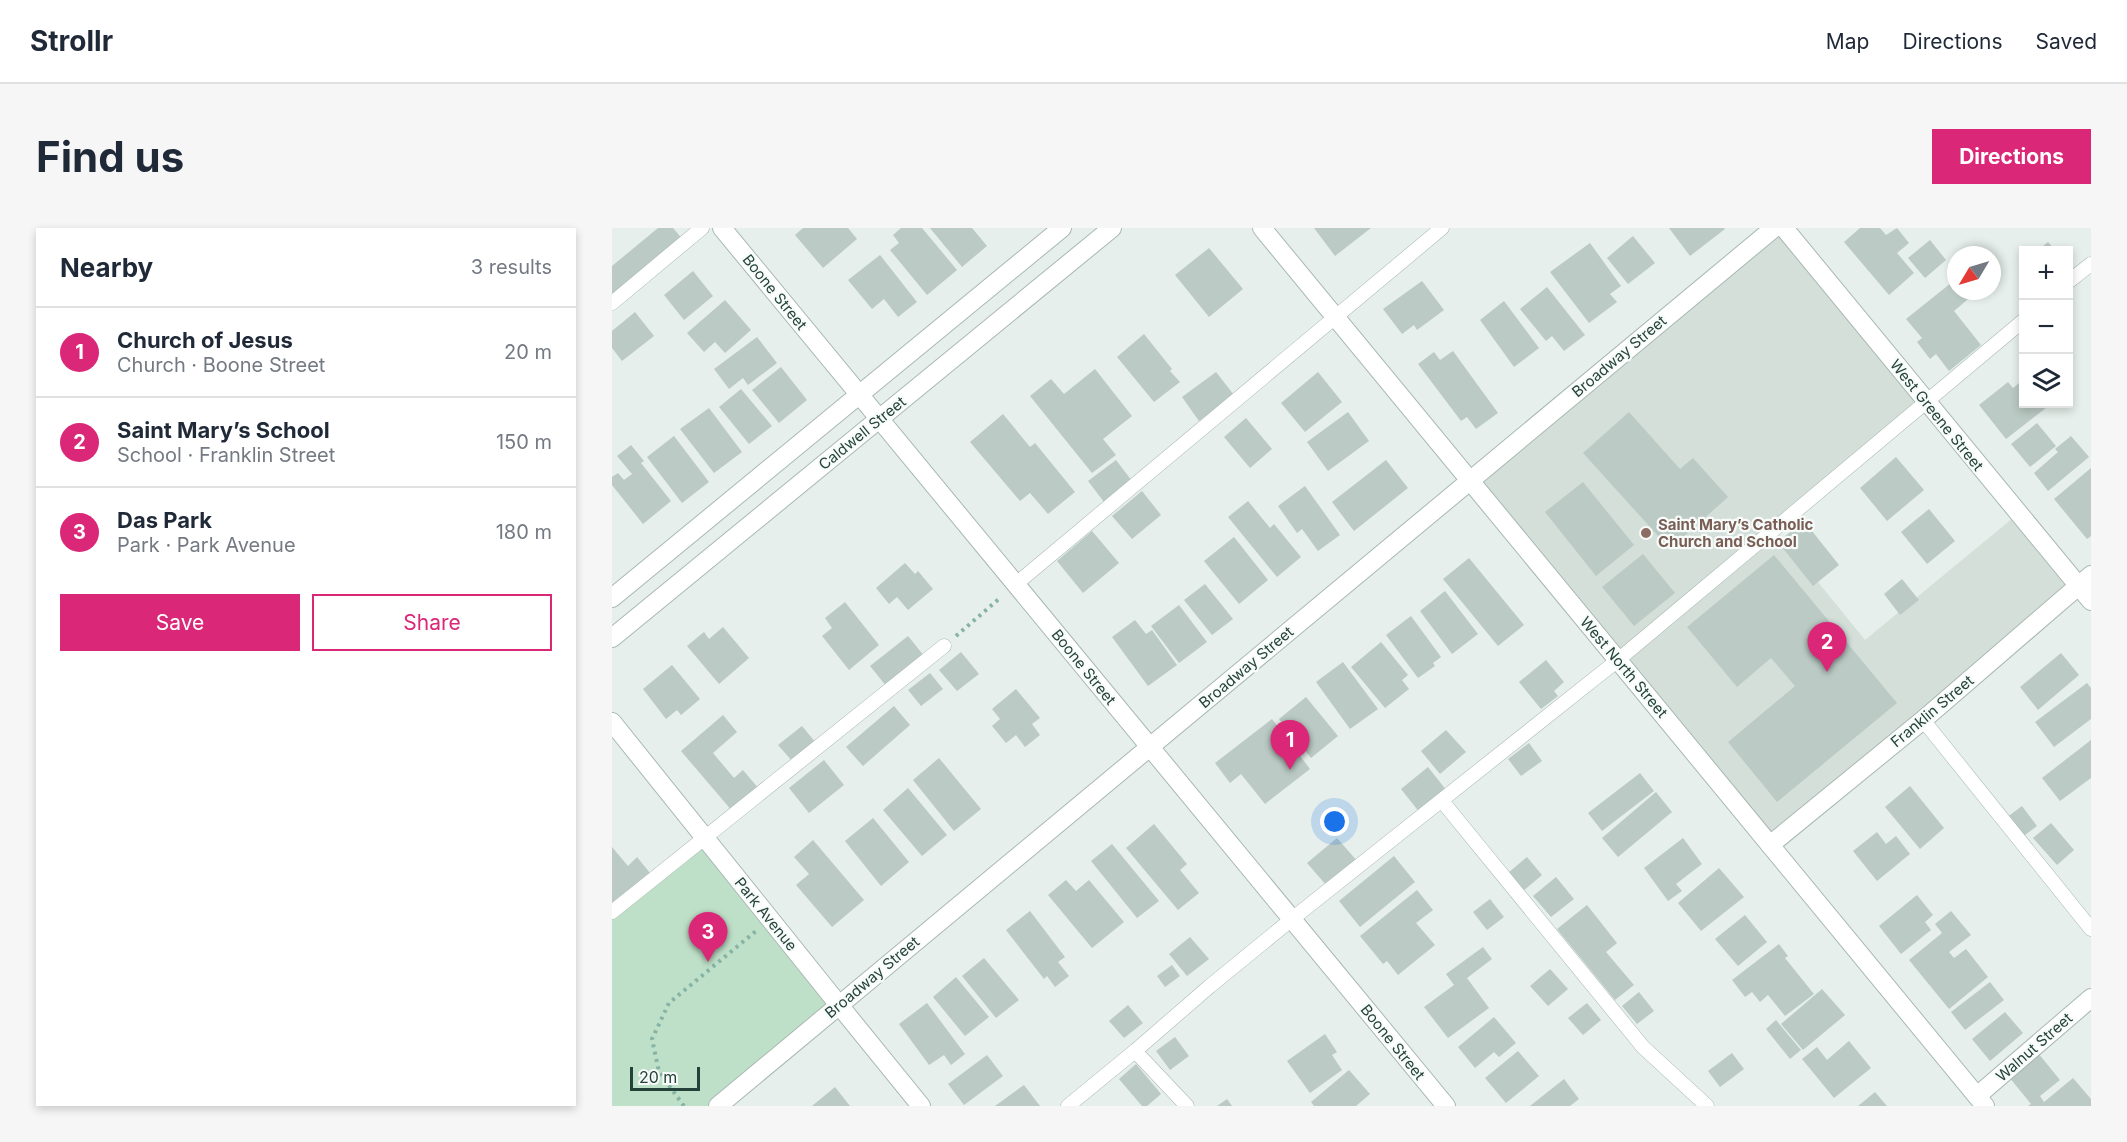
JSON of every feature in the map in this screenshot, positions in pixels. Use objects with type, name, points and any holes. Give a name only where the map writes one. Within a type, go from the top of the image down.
[{"type":"street","name":"Boone Street","points":[[722,228],[1446,1106]]},
{"type":"street","name":"Caldwell Street","points":[[612,598],[1062,228]]},
{"type":"street","name":"Caldwell Street","points":[[612,638],[1112,228]]},
{"type":"street","name":"West North Street","points":[[1262,228],[1981,1101]]},
{"type":"street","name":"Broadway Street","points":[[718,1106],[1774,228]]},
{"type":"street","name":"West Greene Street","points":[[1784,228],[1926,401],[2085,580],[2091,601]]},
{"type":"street","name":"Franklin Street","points":[[1770,845],[1923,720],[2085,580]]},
{"type":"street","name":"Park Avenue","points":[[612,722],[921,1106]]},
{"type":"street","name":"Walnut Street","points":[[1981,1101],[2091,998]]},
{"type":"lane","points":[[612,303],[702,228]]},
{"type":"lane","points":[[1016,584],[1442,228]]},
{"type":"lane","points":[[2073,279],[2089,268]]},
{"type":"lane","points":[[1068,1106],[1292,919],[1618,660],[2019,324]]},
{"type":"lane","points":[[612,912],[944,646]]},
{"type":"lane","points":[[1923,720],[2091,929]]},
{"type":"lane","points":[[1442,801],[1643,1047],[1707,1106]]},
{"type":"lane","points":[[1135,1051],[1187,1106]]},
{"type":"path","points":[[944,646],[1016,584]]},
{"type":"path","points":[[684,1106],[659,1072],[652,1038],[669,1003],[771,920]]},
{"type":"shaded area","name":"Saint Mary’s Catholic Church and School","points":[[1774,228],[1926,401],[1775,529],[1865,640],[2019,513],[2078,586],[1770,845],[1470,481]]},
{"type":"green space","points":[[705,838],[839,1005],[718,1106],[612,1106],[612,912]]},
{"type":"building","points":[[658,228],[673,228],[684,241],[612,301],[612,266]]},
{"type":"building","points":[[803,228],[848,228],[857,239],[823,268],[795,235]]},
{"type":"building","points":[[901,228],[922,228],[957,270],[927,295],[890,250],[899,243],[893,235]]},
{"type":"building","points":[[930,228],[972,228],[987,246],[962,267]]},
{"type":"building","points":[[1314,228],[1371,228],[1335,256]]},
{"type":"building","points":[[1669,228],[1724,228],[1725,229],[1690,256]]},
{"type":"building","points":[[1860,228],[1880,228],[1886,235],[1897,228],[1909,243],[1897,253],[1914,273],[1889,295],[1844,242]]},
{"type":"building","points":[[1633,236],[1655,263],[1628,284],[1607,258]]},
{"type":"building","points":[[1930,240],[1946,260],[1925,278],[1908,258]]},
{"type":"building","points":[[1590,243],[1621,286],[1610,294],[1617,302],[1589,323],[1550,272]]},
{"type":"building","points":[[1209,248],[1243,289],[1209,317],[1175,275]]},
{"type":"building","points":[[880,255],[917,302],[898,317],[884,299],[872,309],[848,280]]},
{"type":"building","points":[[693,271],[713,296],[684,320],[664,295]]},
{"type":"building","points":[[1422,281],[1444,310],[1417,330],[1414,325],[1402,334],[1383,309]]},
{"type":"building","points":[[1947,286],[1947,300],[1967,300],[1954,311],[1981,345],[1949,371],[1936,354],[1930,359],[1917,342],[1922,338],[1906,319]]},
{"type":"building","points":[[1547,287],[1585,335],[1564,351],[1552,336],[1546,341],[1520,309]]},
{"type":"building","points":[[725,300],[751,330],[725,353],[715,342],[704,352],[687,333]]},
{"type":"building","points":[[1504,301],[1539,348],[1514,367],[1480,320]]},
{"type":"building","points":[[635,312],[654,336],[622,361],[612,348],[612,331]]},
{"type":"building","points":[[1144,334],[1180,382],[1154,402],[1117,357]]},
{"type":"building","points":[[757,337],[777,363],[748,385],[743,378],[729,389],[714,369]]},
{"type":"building","points":[[1453,351],[1498,413],[1476,429],[1467,417],[1461,421],[1418,364],[1434,352],[1440,360]]},
{"type":"building","points":[[781,367],[807,400],[779,423],[752,390]]},
{"type":"building","points":[[1095,369],[1132,416],[1103,439],[1116,455],[1092,473],[1030,396],[1051,379],[1064,394]]},
{"type":"building","points":[[1216,372],[1234,395],[1199,421],[1182,397]]},
{"type":"building","points":[[1318,372],[1342,402],[1305,432],[1281,403]]},
{"type":"building","points":[[2008,382],[2013,388],[2019,383],[2019,408],[2046,408],[2006,439],[1979,405]]},
{"type":"building","points":[[741,389],[772,426],[749,444],[719,407]]},
{"type":"building","points":[[709,408],[742,452],[714,473],[680,429]]},
{"type":"building","points":[[1348,412],[1369,441],[1328,471],[1307,442]]},
{"type":"building","points":[[1629,412],[1680,469],[1693,458],[1728,497],[1670,549],[1583,453]]},
{"type":"building","points":[[1003,414],[1030,447],[1035,443],[1075,492],[1048,514],[1030,493],[1020,501],[970,442]]},
{"type":"building","points":[[1246,418],[1272,449],[1250,468],[1224,437]]},
{"type":"building","points":[[2037,423],[2056,446],[2030,467],[2011,444]]},
{"type":"building","points":[[674,436],[709,482],[682,503],[647,457]]},
{"type":"building","points":[[2071,436],[2089,457],[2048,491],[2034,473],[2058,452],[2055,449]]},
{"type":"building","points":[[631,445],[644,461],[641,463],[671,501],[643,524],[612,485],[612,477],[618,473],[624,480],[632,474],[617,456]]},
{"type":"building","points":[[1896,457],[1924,490],[1887,521],[1860,488]]},
{"type":"building","points":[[1116,460],[1132,481],[1104,502],[1088,481]]},
{"type":"building","points":[[1386,460],[1408,488],[1354,531],[1332,502]]},
{"type":"building","points":[[2091,468],[2091,536],[2087,539],[2054,499]]},
{"type":"building","points":[[1583,482],[1634,545],[1596,576],[1545,512]]},
{"type":"building","points":[[1305,486],[1340,535],[1318,551],[1302,529],[1297,533],[1278,506]]},
{"type":"building","points":[[1142,491],[1161,515],[1132,539],[1112,516]]},
{"type":"building","points":[[1248,501],[1270,528],[1274,524],[1301,557],[1277,577],[1228,517]]},
{"type":"building","points":[[1929,509],[1955,541],[1927,564],[1901,532]]},
{"type":"building","points":[[1804,521],[1839,565],[1813,586],[1778,542]]},
{"type":"building","points":[[1092,531],[1119,563],[1083,593],[1057,561]]},
{"type":"building","points":[[1234,537],[1268,580],[1239,604],[1204,561]]},
{"type":"building","points":[[1643,554],[1675,593],[1634,626],[1602,587]]},
{"type":"building","points":[[1774,555],[1897,703],[1777,802],[1728,742],[1795,686],[1771,658],[1737,687],[1687,627]]},
{"type":"building","points":[[1469,558],[1524,625],[1498,646],[1443,579]]},
{"type":"building","points":[[905,563],[915,574],[918,571],[933,589],[908,610],[897,597],[889,604],[876,588]]},
{"type":"building","points":[[1902,579],[1919,600],[1900,615],[1884,594]]},
{"type":"building","points":[[1205,584],[1233,619],[1212,635],[1184,600]]},
{"type":"building","points":[[1445,591],[1478,634],[1452,654],[1420,611]]},
{"type":"building","points":[[845,602],[879,645],[849,670],[822,636],[832,628],[825,618]]},
{"type":"building","points":[[1179,605],[1207,642],[1179,663],[1151,626]]},
{"type":"building","points":[[1411,616],[1441,657],[1433,663],[1435,666],[1418,678],[1386,635]]},
{"type":"building","points":[[1135,620],[1146,634],[1152,630],[1177,665],[1148,686],[1112,637]]},
{"type":"building","points":[[723,627],[749,658],[719,684],[687,646],[704,632],[709,639]]},
{"type":"building","points":[[908,636],[925,657],[887,687],[870,666]]},
{"type":"building","points":[[1381,642],[1408,675],[1402,680],[1409,689],[1385,708],[1351,667]]},
{"type":"building","points":[[961,652],[979,674],[957,691],[939,670]]},
{"type":"building","points":[[2061,653],[2079,675],[2038,710],[2020,687]]},
{"type":"building","points":[[1546,660],[1564,682],[1554,691],[1558,696],[1541,709],[1519,682]]},
{"type":"building","points":[[1343,662],[1378,709],[1350,729],[1316,682]]},
{"type":"building","points":[[672,665],[700,699],[681,715],[677,710],[666,719],[643,689]]},
{"type":"building","points":[[930,673],[943,689],[921,706],[908,690]]},
{"type":"building","points":[[2087,683],[2091,688],[2091,719],[2054,747],[2035,722]]},
{"type":"building","points":[[1016,689],[1040,718],[1032,724],[1040,735],[1025,747],[1016,735],[1006,743],[992,726],[1000,719],[992,709]]},
{"type":"building","points":[[1306,697],[1338,736],[1311,758],[1279,719]]},
{"type":"building","points":[[894,706],[910,725],[863,766],[846,747]]},
{"type":"building","points":[[723,715],[737,732],[713,753],[734,778],[743,770],[759,789],[733,812],[681,751]]},
{"type":"building","points":[[1272,719],[1310,769],[1265,804],[1241,774],[1230,783],[1215,763]]},
{"type":"building","points":[[802,726],[816,743],[793,762],[778,745]]},
{"type":"building","points":[[1446,730],[1466,752],[1440,774],[1421,751]]},
{"type":"building","points":[[2091,740],[2091,778],[2060,801],[2042,778]]},
{"type":"building","points":[[1529,743],[1542,761],[1521,776],[1508,759]]},
{"type":"building","points":[[939,758],[981,809],[954,831],[913,780]]},
{"type":"building","points":[[824,760],[844,785],[809,813],[789,788]]},
{"type":"building","points":[[1428,767],[1447,791],[1420,813],[1401,789]]},
{"type":"building","points":[[1640,773],[1654,791],[1602,831],[1588,813]]},
{"type":"building","points":[[1910,786],[1944,828],[1920,849],[1885,807]]},
{"type":"building","points":[[908,788],[947,835],[922,856],[883,810]]},
{"type":"building","points":[[1656,792],[1672,812],[1618,857],[1602,838]]},
{"type":"building","points":[[2022,806],[2037,826],[2021,838],[2006,818]]},
{"type":"building","points":[[873,818],[909,862],[881,886],[845,841]]},
{"type":"building","points":[[2051,823],[2074,850],[2057,865],[2033,838]]},
{"type":"building","points":[[1154,824],[1187,864],[1180,870],[1199,893],[1178,910],[1126,848]]},
{"type":"building","points":[[1877,832],[1886,844],[1896,836],[1910,854],[1877,881],[1853,851]]},
{"type":"building","points":[[1337,838],[1358,862],[1327,886],[1307,863]]},
{"type":"building","points":[[1683,838],[1702,864],[1676,884],[1682,891],[1668,901],[1644,868]]},
{"type":"building","points":[[813,840],[864,900],[832,927],[796,885],[809,874],[794,857]]},
{"type":"building","points":[[1112,844],[1159,901],[1137,918],[1091,861]]},
{"type":"building","points":[[612,847],[628,866],[637,857],[650,873],[612,908]]},
{"type":"building","points":[[1394,856],[1415,882],[1360,927],[1339,901]]},
{"type":"building","points":[[1527,857],[1542,875],[1523,891],[1508,873]]},
{"type":"building","points":[[1719,868],[1744,897],[1701,931],[1678,903]]},
{"type":"building","points":[[1556,877],[1574,899],[1551,917],[1533,896]]},
{"type":"building","points":[[1066,880],[1076,891],[1089,880],[1124,922],[1092,948],[1048,895]]},
{"type":"building","points":[[1417,890],[1433,910],[1416,923],[1435,945],[1398,975],[1387,961],[1383,964],[1360,936]]},
{"type":"building","points":[[1917,895],[1933,915],[1925,922],[1931,930],[1901,954],[1879,926]]},
{"type":"building","points":[[1490,899],[1504,917],[1487,930],[1473,912]]},
{"type":"building","points":[[1587,905],[1617,943],[1606,952],[1634,985],[1615,1000],[1557,929]]},
{"type":"building","points":[[1030,911],[1065,957],[1058,962],[1069,976],[1055,987],[1047,976],[1044,979],[1006,930]]},
{"type":"building","points":[[1951,911],[1971,935],[1949,952],[1954,958],[1966,949],[1988,977],[1949,1009],[1909,960],[1942,933],[1935,924]]},
{"type":"building","points":[[1745,915],[1767,942],[1738,966],[1715,939]]},
{"type":"building","points":[[1190,937],[1209,959],[1187,976],[1169,954]]},
{"type":"building","points":[[1779,944],[1788,956],[1785,958],[1814,994],[1785,1016],[1768,995],[1760,1002],[1752,992],[1745,997],[1732,980]]},
{"type":"building","points":[[1483,947],[1492,959],[1467,978],[1489,1008],[1448,1038],[1424,1007],[1454,985],[1446,974]]},
{"type":"building","points":[[984,958],[1019,1000],[996,1018],[962,976]]},
{"type":"building","points":[[1172,965],[1180,976],[1165,987],[1157,976]]},
{"type":"building","points":[[1550,969],[1568,989],[1548,1006],[1530,986]]},
{"type":"building","points":[[956,977],[989,1017],[965,1036],[933,997]]},
{"type":"building","points":[[1990,982],[2004,1000],[1965,1030],[1951,1012]]},
{"type":"building","points":[[1822,989],[1845,1015],[1803,1050],[1781,1024]]},
{"type":"building","points":[[1639,992],[1654,1011],[1637,1024],[1622,1006]]},
{"type":"building","points":[[927,1003],[965,1054],[951,1065],[944,1055],[929,1065],[899,1024]]},
{"type":"building","points":[[1587,1003],[1601,1020],[1583,1035],[1568,1018]]},
{"type":"building","points":[[1128,1005],[1143,1023],[1124,1038],[1109,1021]]},
{"type":"building","points":[[2005,1012],[2023,1033],[1990,1061],[1972,1039]]},
{"type":"building","points":[[1494,1017],[1516,1043],[1499,1057],[1494,1052],[1475,1068],[1458,1047]]},
{"type":"building","points":[[1776,1020],[1801,1050],[1790,1059],[1766,1029]]},
{"type":"building","points":[[1325,1034],[1337,1052],[1332,1055],[1342,1070],[1310,1093],[1287,1061]]},
{"type":"building","points":[[1175,1037],[1189,1056],[1170,1070],[1156,1051]]},
{"type":"building","points":[[1849,1041],[1871,1068],[1834,1098],[1802,1059],[1817,1047],[1827,1060]]},
{"type":"building","points":[[1518,1051],[1539,1076],[1506,1103],[1485,1078]]},
{"type":"building","points":[[1732,1053],[1744,1069],[1720,1087],[1708,1071]]},
{"type":"building","points":[[2038,1053],[2060,1080],[2040,1096],[2044,1102],[2073,1078],[2091,1099],[2091,1106],[2028,1106],[2031,1104],[2009,1077]]},
{"type":"building","points":[[987,1055],[1003,1076],[964,1105],[948,1084]]},
{"type":"building","points":[[1136,1064],[1161,1094],[1147,1106],[1142,1106],[1119,1079]]},
{"type":"building","points":[[1349,1070],[1370,1094],[1356,1106],[1314,1106],[1311,1102]]},
{"type":"building","points":[[1564,1079],[1579,1099],[1570,1106],[1530,1106]]},
{"type":"building","points":[[1024,1085],[1040,1106],[995,1106]]},
{"type":"building","points":[[835,1087],[850,1106],[812,1106]]},
{"type":"building","points":[[1875,1092],[1887,1106],[1858,1106]]},
{"type":"building","points":[[1227,1099],[1232,1106],[1217,1106]]},
{"type":"place","name":"Saint Mary’s Catholic Church and School","points":[[1646,533]]},
{"type":"place","name":"Saint Mary’s School","points":[[1827,672]]},
{"type":"place","name":"Church of Jesus","points":[[1290,770]]},
{"type":"place","name":"Das Park","points":[[708,962]]}]
